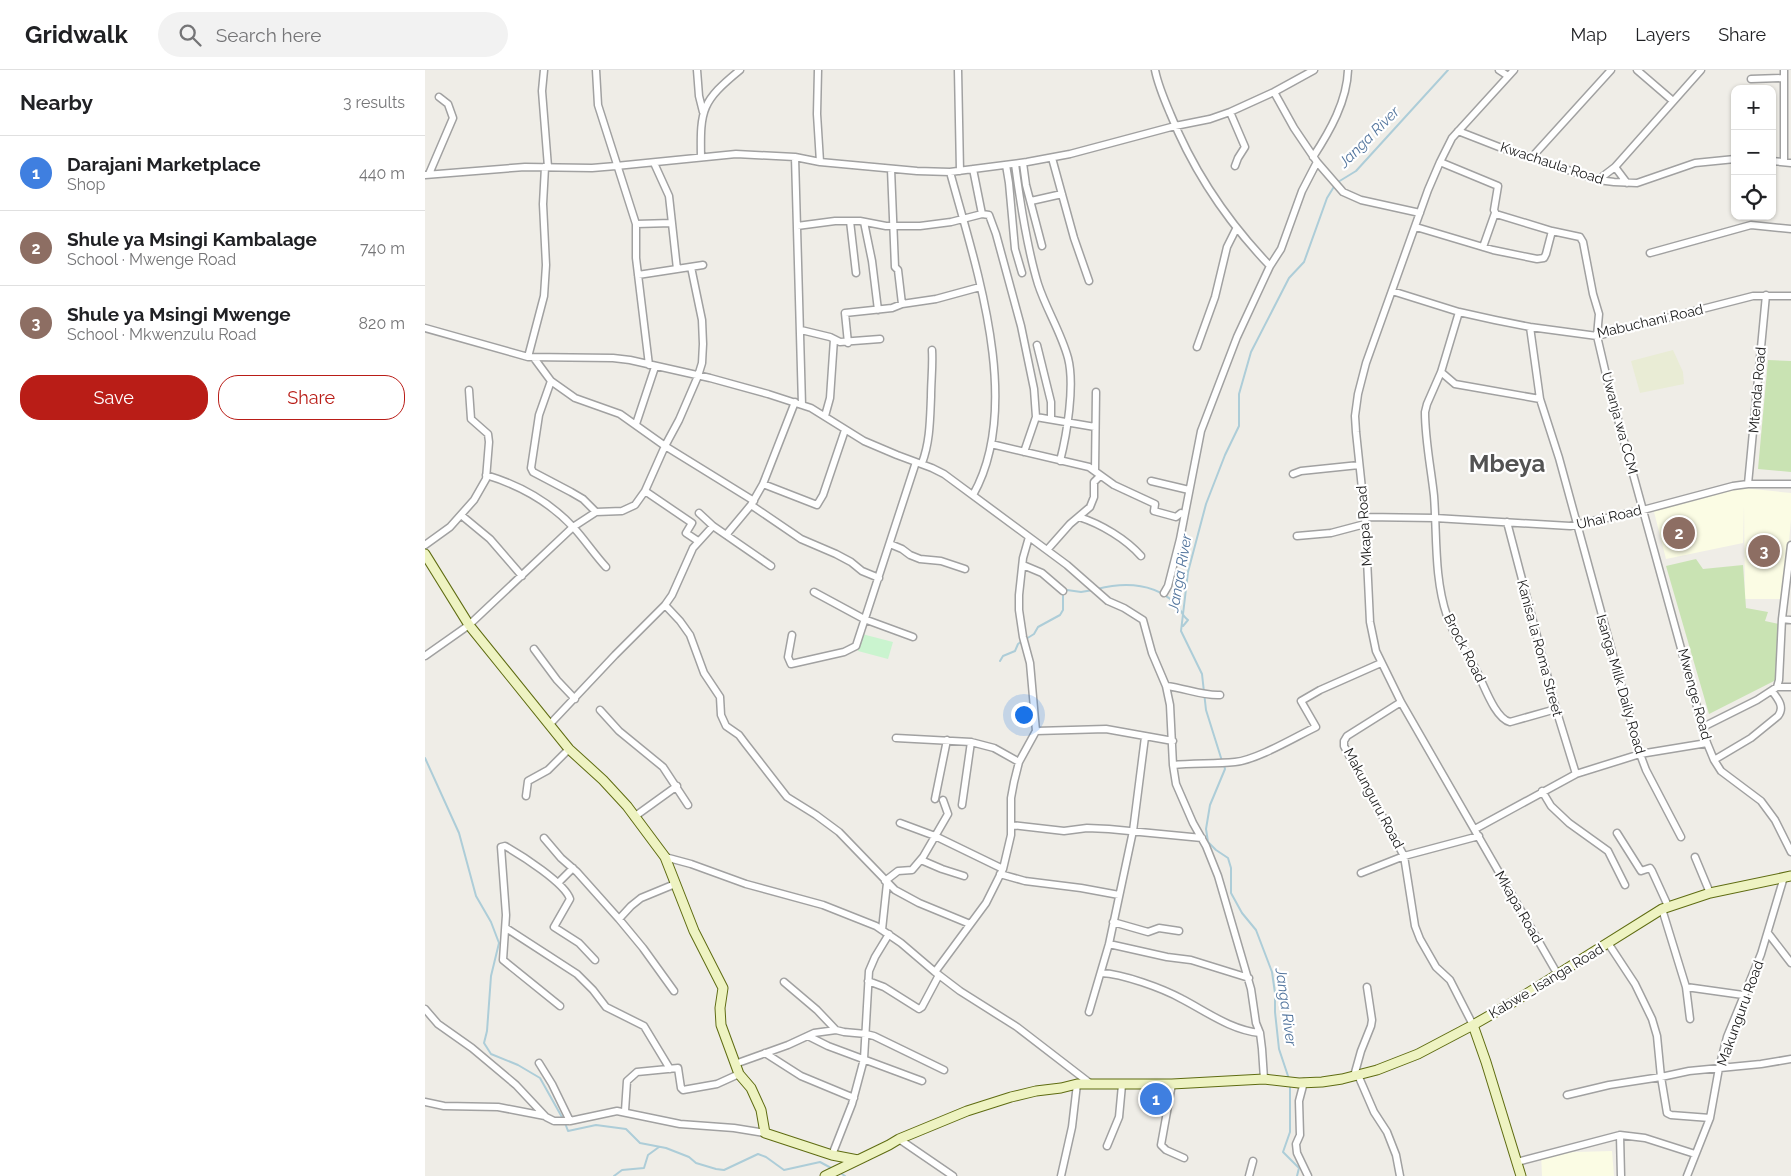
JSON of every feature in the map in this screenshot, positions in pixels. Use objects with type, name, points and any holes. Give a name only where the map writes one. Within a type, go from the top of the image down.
[{"type":"street","points":[[531,357],[545,296],[546,265],[543,204],[546,167],[542,91],[544,70]]},
{"type":"street","points":[[596,70],[598,105],[636,224],[635,251],[652,366],[636,424]]},
{"type":"street","points":[[697,70],[699,96],[703,112]]},
{"type":"street","points":[[701,156],[703,112],[711,98],[741,70]]},
{"type":"street","points":[[818,70],[817,114],[820,162]]},
{"type":"street","points":[[958,70],[960,171]]},
{"type":"street","points":[[1155,70],[1157,82],[1175,126],[1204,183],[1237,229],[1270,266]]},
{"type":"street","points":[[427,175],[486,169],[616,166],[736,154],[795,157],[820,162],[891,169],[960,171],[1052,158],[1175,126],[1210,119],[1274,92],[1313,70]]},
{"type":"street","points":[[1164,593],[1170,581],[1180,539],[1203,425],[1237,337],[1270,266],[1281,248],[1315,159],[1340,107],[1345,92],[1348,70]]},
{"type":"street","points":[[1499,70],[1509,76]]},
{"type":"street","name":"Mkapa Road","points":[[1514,70],[1458,131],[1448,145],[1440,162],[1366,363],[1358,394],[1355,416],[1365,521],[1370,622],[1374,644],[1381,663],[1401,702],[1558,975]]},
{"type":"street","points":[[1532,157],[1611,70]]},
{"type":"street","points":[[1637,70],[1673,101]]},
{"type":"street","points":[[1598,180],[1615,167],[1701,70]]},
{"type":"street","points":[[1784,70],[1787,162]]},
{"type":"street","points":[[1751,80],[1784,78]]},
{"type":"street","points":[[1274,92],[1294,128],[1315,159],[1343,192],[1361,200],[1420,213]]},
{"type":"street","points":[[427,175],[453,118],[448,104],[439,97]]},
{"type":"street","points":[[1230,112],[1245,145],[1245,150],[1238,158],[1235,166]]},
{"type":"street","name":"Kwachaula Road","points":[[1458,131],[1499,147],[1598,180],[1627,183],[1647,180],[1695,163],[1731,159]]},
{"type":"street","points":[[726,535],[752,503],[763,484],[798,403],[801,330],[795,157]]},
{"type":"street","points":[[1052,158],[1074,238],[1089,281]]},
{"type":"street","points":[[1440,162],[1498,186],[1495,214],[1483,247]]},
{"type":"street","points":[[654,163],[668,192],[677,269]]},
{"type":"street","points":[[1023,163],[1043,246]]},
{"type":"street","points":[[1015,164],[1038,284],[1069,360],[1071,385],[1067,423],[1060,460]]},
{"type":"street","points":[[1006,165],[1015,249],[1022,273]]},
{"type":"street","points":[[1615,167],[1627,183]]},
{"type":"street","points":[[891,169],[895,266],[898,270],[902,304]]},
{"type":"street","points":[[973,169],[982,214]]},
{"type":"street","points":[[950,172],[989,326],[993,363],[994,419],[991,444],[986,466],[973,494]]},
{"type":"street","points":[[1031,201],[1062,194]]},
{"type":"street","points":[[797,226],[850,221],[893,226],[930,225],[982,214],[990,216],[1021,326],[1032,375],[1036,403],[1035,417],[1024,452]]},
{"type":"street","points":[[1416,227],[1483,247],[1530,258],[1541,259],[1546,254],[1552,231],[1495,214]]},
{"type":"street","points":[[850,221],[856,273]]},
{"type":"street","points":[[864,222],[872,261],[878,310]]},
{"type":"street","points":[[636,224],[672,223]]},
{"type":"street","points":[[1650,253],[1751,225],[1791,228]]},
{"type":"street","points":[[1197,347],[1215,297],[1227,247],[1237,229]]},
{"type":"street","name":"Uwanja wa CCM","points":[[1552,231],[1580,238],[1583,242],[1593,294],[1599,314],[1597,336],[1643,510]]},
{"type":"street","points":[[638,275],[703,265]]},
{"type":"street","points":[[425,656],[469,625],[573,527],[596,512],[622,511],[632,507],[645,491],[698,376],[703,354],[703,326],[691,267]]},
{"type":"street","points":[[849,343],[845,313],[891,308],[902,304],[936,299],[980,287]]},
{"type":"street","name":"Mabuchani Road","points":[[1393,291],[1459,312],[1530,327],[1597,336],[1666,320],[1753,296],[1791,296]]},
{"type":"street","name":"Mtenda Road","points":[[1748,484],[1766,296]]},
{"type":"street","points":[[1435,518],[1425,412],[1441,372],[1459,312]]},
{"type":"street","name":"Isanga Milk Daily Road","points":[[1530,327],[1541,399],[1640,754],[1646,770],[1681,837]]},
{"type":"street","points":[[425,328],[531,357],[630,360],[798,403],[825,416],[845,430],[876,447],[944,474],[1067,565],[1094,590],[1113,604],[1121,606],[1143,620],[1152,654],[1166,686],[1170,705],[1173,764],[1179,791],[1218,876],[1249,978],[1256,1023],[1260,1033],[1263,1079]]},
{"type":"street","points":[[801,330],[849,343],[880,339]]},
{"type":"street","points":[[825,416],[830,398],[834,340]]},
{"type":"street","points":[[1037,345],[1051,402],[1051,419]]},
{"type":"street","points":[[792,635],[788,657],[789,662],[793,664],[851,650],[856,646],[919,463],[927,450],[931,416],[932,350]]},
{"type":"street","points":[[531,357],[551,381],[575,398],[620,414],[801,538],[836,554],[863,571],[879,578]]},
{"type":"street","points":[[1441,372],[1455,384],[1541,399]]},
{"type":"street","points":[[551,381],[539,415],[531,468],[538,475],[583,499],[596,512]]},
{"type":"street","points":[[425,544],[448,530],[477,496],[486,475],[489,437],[487,431],[471,419],[469,390]]},
{"type":"street","points":[[1095,471],[1096,392]]},
{"type":"street","points":[[1035,417],[1095,427]]},
{"type":"street","points":[[763,484],[817,506],[823,495],[845,430]]},
{"type":"street","points":[[991,444],[1089,467],[1114,485],[1155,504],[1154,511],[1176,517],[1181,513],[1184,514]]},
{"type":"street","points":[[1293,474],[1359,465]]},
{"type":"street","points":[[486,475],[503,480],[531,494],[573,527],[605,567]]},
{"type":"street","points":[[1047,550],[1093,501],[1094,482],[1100,476]]},
{"type":"street","points":[[1151,481],[1189,490]]},
{"type":"street","name":"Uhai Road","points":[[1297,536],[1331,533],[1365,521],[1435,518],[1563,526],[1577,525],[1733,486],[1791,484]]},
{"type":"street","points":[[645,491],[692,523],[686,533],[698,541]]},
{"type":"street","name":"Mwenge Road","points":[[1643,510],[1707,743],[1714,760],[1727,775],[1761,801],[1775,820],[1791,852]]},
{"type":"street","points":[[699,513],[713,526],[771,566]]},
{"type":"street","points":[[461,515],[490,539],[521,576]]},
{"type":"street","points":[[1079,517],[1130,544],[1141,556]]},
{"type":"street","name":"Brock Road","points":[[1435,518],[1439,580],[1447,618],[1453,632],[1475,665],[1496,709],[1505,720],[1510,722],[1556,709]]},
{"type":"street","name":"Kanisa la Roma Street","points":[[1507,522],[1556,709],[1576,774]]},
{"type":"street","points":[[550,724],[665,605],[672,595],[689,554],[698,541],[713,526]]},
{"type":"street","points":[[868,981],[884,987],[920,1008],[937,974],[986,903],[1001,872],[1010,845],[1011,798],[1019,762],[1036,731],[1030,663],[1023,636],[1019,595],[1029,537]]},
{"type":"street","points":[[891,544],[920,559],[941,561],[965,569]]},
{"type":"street","points":[[1774,689],[1779,680],[1782,619],[1791,545]]},
{"type":"street","points":[[425,554],[469,625],[569,749],[603,780],[635,817],[665,857],[694,931],[723,988],[720,1008],[721,1024],[739,1074],[751,1088],[761,1110],[765,1133]]},
{"type":"street","points":[[1023,565],[1042,573],[1063,591]]},
{"type":"street","points":[[814,592],[864,619],[913,637]]},
{"type":"street","points":[[665,605],[690,635],[704,673],[720,697],[721,715],[725,726],[739,735],[787,797],[839,832],[895,890],[970,924]]},
{"type":"street","points":[[1782,619],[1791,620]]},
{"type":"street","points":[[534,649],[575,700]]},
{"type":"street","points":[[1173,764],[1235,762],[1265,751],[1316,726],[1301,701],[1320,690],[1381,663]]},
{"type":"street","points":[[1166,686],[1211,696],[1220,695]]},
{"type":"street","points":[[1703,727],[1774,689],[1791,688]]},
{"type":"street","points":[[1714,760],[1751,738],[1778,716],[1781,712],[1781,707],[1774,689]]},
{"type":"street","name":"Makunguru Road","points":[[1401,702],[1347,736],[1344,746],[1404,856],[1417,932],[1435,968],[1450,980],[1473,1026]]},
{"type":"street","points":[[600,710],[619,731],[663,767],[688,804]]},
{"type":"street","points":[[1036,731],[1106,729],[1173,741]]},
{"type":"street","points":[[1089,1012],[1109,944],[1133,831],[1145,737]]},
{"type":"street","points":[[897,738],[971,742],[994,748],[1019,762]]},
{"type":"street","points":[[935,798],[947,740]]},
{"type":"street","points":[[962,805],[971,742]]},
{"type":"street","points":[[1475,829],[1576,774],[1640,754],[1707,743]]},
{"type":"street","points":[[526,796],[528,781],[548,770],[569,749]]},
{"type":"street","points":[[635,817],[677,786]]},
{"type":"street","points":[[1542,791],[1551,806],[1569,823],[1608,852],[1625,885]]},
{"type":"street","points":[[886,882],[898,871],[912,870],[921,860],[948,814],[943,800]]},
{"type":"street","points":[[900,823],[935,836],[1001,872],[1025,881],[1119,895]]},
{"type":"street","points":[[1011,825],[1064,831],[1093,828],[1202,838]]},
{"type":"street","points":[[1617,834],[1641,871],[1649,868],[1652,871],[1665,907],[1686,987],[1690,1019]]},
{"type":"street","points":[[1361,873],[1404,856],[1479,836]]},
{"type":"street","points":[[544,838],[619,919],[643,948],[673,991]]},
{"type":"street","points":[[560,1006],[503,960],[506,928],[501,847],[505,846],[517,853],[558,884],[568,894],[570,899],[554,927],[579,943],[595,960]]},
{"type":"street","points":[[1695,856],[1710,893]]},
{"type":"street","points":[[665,857],[746,884],[823,905],[877,926],[937,974],[1017,1027],[1092,1085]]},
{"type":"street","points":[[921,860],[964,876]]},
{"type":"street","points":[[558,884],[573,868]]},
{"type":"street","name":"Makunguru Road","points":[[1687,1176],[1710,1118],[1727,1037],[1754,972],[1787,876]]},
{"type":"street","name":"Kabwe_Isanga Road","points":[[825,1176],[899,1139],[967,1111],[1011,1096],[1035,1091],[1077,1084],[1172,1084],[1263,1079],[1322,1082],[1357,1076],[1419,1054],[1473,1026],[1665,907],[1710,893],[1787,876]]},
{"type":"street","points":[[832,1154],[854,1098],[864,1058],[868,981],[872,963],[885,932],[886,882]]},
{"type":"street","points":[[619,919],[641,898],[675,884]]},
{"type":"street","points":[[1113,922],[1148,932],[1159,928],[1179,932]]},
{"type":"street","points":[[506,928],[577,974],[606,1007],[644,1026],[670,1069]]},
{"type":"street","points":[[1768,933],[1791,963]]},
{"type":"street","points":[[1608,943],[1635,984],[1652,1019],[1657,1036],[1667,1113],[1671,1115],[1710,1118]]},
{"type":"street","points":[[1109,944],[1167,957],[1191,960],[1249,978]]},
{"type":"street","points":[[1101,973],[1120,976],[1170,993],[1237,1028],[1260,1033]]},
{"type":"street","points":[[784,982],[817,1010],[836,1030]]},
{"type":"street","points":[[1367,987],[1372,1020],[1361,1051],[1357,1076],[1374,1112],[1387,1132],[1396,1155],[1399,1176]]},
{"type":"street","points":[[1686,987],[1743,995]]},
{"type":"street","points":[[425,1009],[438,1024],[466,1043],[516,1086],[546,1117]]},
{"type":"street","points":[[1473,1026],[1521,1176]]},
{"type":"street","points":[[735,1064],[808,1036],[836,1030],[866,1034],[944,1070]]},
{"type":"street","points":[[808,1036],[828,1046],[922,1081]]},
{"type":"street","points":[[765,1053],[801,1076],[854,1098]]},
{"type":"street","points":[[1567,1095],[1689,1070],[1761,1064],[1791,1059]]},
{"type":"street","points":[[539,1063],[552,1084],[570,1121]]},
{"type":"street","points":[[625,1111],[625,1088],[627,1081],[637,1072],[678,1068],[681,1088],[683,1090],[717,1084],[739,1074]]},
{"type":"street","points":[[1301,1082],[1299,1101],[1300,1135],[1296,1144],[1297,1153],[1308,1176]]},
{"type":"street","points":[[1061,1176],[1072,1127],[1077,1084]]},
{"type":"street","points":[[1107,1146],[1119,1117],[1122,1084]]},
{"type":"street","points":[[1172,1084],[1161,1145],[1166,1150],[1184,1158]]},
{"type":"street","points":[[425,1102],[452,1106],[489,1106],[546,1117],[560,1122],[607,1112],[625,1111],[680,1124],[734,1128],[765,1133],[858,1160]]},
{"type":"street","points":[[1517,1162],[1620,1136],[1645,1138],[1695,1154]]},
{"type":"street","points":[[1620,1136],[1621,1176]]},
{"type":"street","points":[[899,1139],[953,1176]]},
{"type":"street","points":[[1249,1176],[1253,1161]]},
{"type":"shaded area","points":[[1673,350],[1683,372],[1684,384],[1640,393],[1631,361]]},
{"type":"shaded area","points":[[1743,488],[1791,493],[1791,519],[1784,599],[1745,599],[1744,505],[1743,543],[1666,559],[1653,508]]},
{"type":"shaded area","points":[[1612,1151],[1614,1176],[1542,1176],[1541,1153]]},
{"type":"green space","points":[[1768,360],[1791,361],[1791,472],[1758,469]]},
{"type":"green space","points":[[1696,559],[1703,569],[1743,565],[1746,608],[1768,612],[1765,621],[1783,625],[1778,679],[1709,714],[1666,566]]},
{"type":"green space","points":[[862,634],[893,642],[888,659],[858,651]]},
{"type":"waterway","name":"Janga River","points":[[1338,182],[1356,171],[1448,70]]},
{"type":"waterway","name":"Janga River","points":[[1222,761],[1206,710],[1202,674],[1181,631],[1188,572],[1206,504],[1225,455],[1239,426],[1239,394],[1251,352],[1289,278],[1304,262],[1327,198],[1335,185]]},
{"type":"waterway","points":[[1097,589],[1118,585],[1149,588],[1176,604],[1188,620],[1183,626]]},
{"type":"waterway","points":[[1026,639],[1034,634],[1038,627],[1060,615],[1063,610],[1063,594],[1067,590],[1081,592],[1093,590]]},
{"type":"waterway","points":[[1000,661],[1003,656],[1015,651],[1018,644],[1022,641]]},
{"type":"waterway","points":[[425,758],[459,833],[476,896],[491,922],[499,943],[491,976],[487,1031],[484,1043],[491,1054],[518,1065],[540,1078],[563,1119]]},
{"type":"waterway","name":"Janga River","points":[[1224,765],[1225,769],[1210,805],[1206,829],[1208,842],[1228,858],[1231,868],[1231,893],[1242,913],[1256,930],[1272,972],[1279,1049],[1289,1079]]},
{"type":"waterway","name":"Janga River","points":[[1290,1084],[1290,1132],[1283,1152],[1299,1168],[1297,1176]]},
{"type":"waterway","points":[[565,1123],[568,1131],[596,1125],[626,1129],[640,1143],[666,1148],[689,1157],[696,1163],[716,1169],[724,1170],[758,1154],[766,1157],[784,1170],[820,1162],[833,1169]]},
{"type":"waterway","points":[[614,1176],[622,1170],[644,1168],[648,1155],[659,1147]]},
{"type":"waterway","points":[[839,1172],[845,1176]]},
{"type":"place","name":"Shule ya Msingi Kambalage","points":[[1679,533]]},
{"type":"place","name":"Shule ya Msingi Mwenge","points":[[1764,551]]},
{"type":"place","name":"Darajani Marketplace","points":[[1156,1099]]},
{"type":"district","name":"Mbeya","points":[[1507,464]]}]
